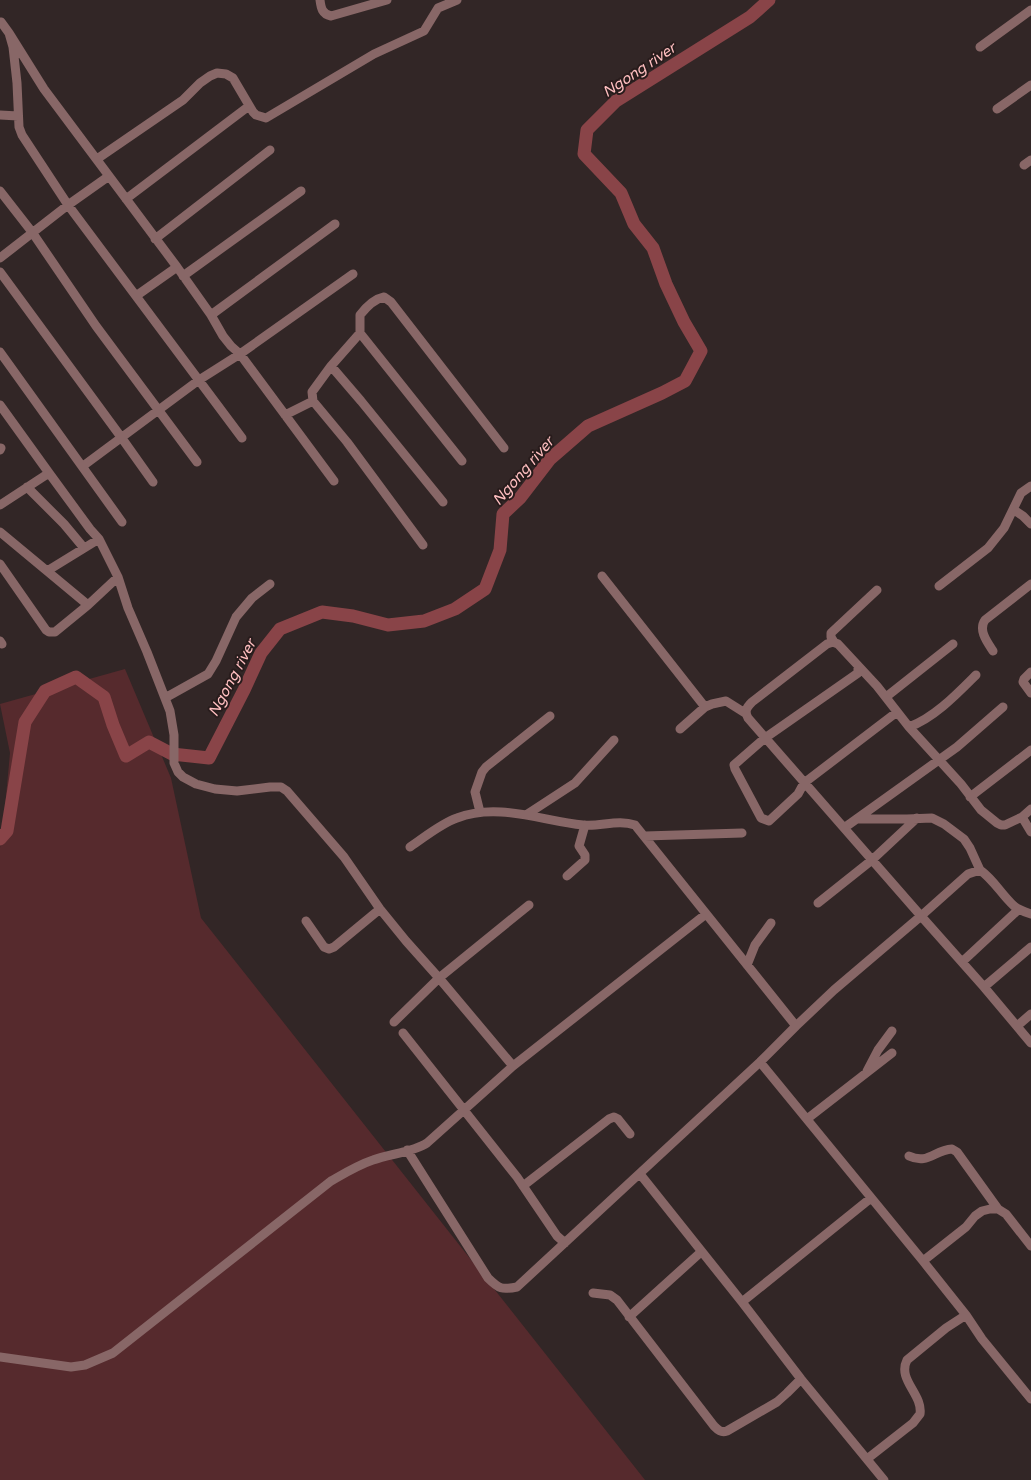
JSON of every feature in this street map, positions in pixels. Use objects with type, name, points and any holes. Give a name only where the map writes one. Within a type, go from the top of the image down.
[{"type":"street","points":[[320,0],[322,10],[331,16],[386,0]]},
{"type":"street","points":[[97,159],[183,100],[200,83],[217,73],[226,74],[232,78],[256,115],[266,118],[374,54],[424,31],[438,8],[457,0]]},
{"type":"street","points":[[980,47],[1031,10]]},
{"type":"street","points":[[0,22],[9,33],[44,89],[177,267],[211,315],[223,336],[240,354],[334,481]]},
{"type":"street","points":[[9,33],[17,83],[19,127],[22,135],[68,205],[242,438]]},
{"type":"street","points":[[997,109],[1031,85]]},
{"type":"street","points":[[126,199],[249,106]]},
{"type":"street","points":[[0,115],[18,116]]},
{"type":"street","points":[[155,239],[270,150]]},
{"type":"street","points":[[0,258],[32,232],[109,176]]},
{"type":"street","points":[[0,191],[32,232],[96,326],[197,462]]},
{"type":"street","points":[[183,276],[302,191]]},
{"type":"street","points":[[211,315],[335,224]]},
{"type":"street","points":[[136,296],[177,267]]},
{"type":"street","points":[[0,272],[153,482]]},
{"type":"street","points":[[82,466],[157,409],[240,354],[353,274]]},
{"type":"street","points":[[462,461],[360,334],[360,314],[379,298],[388,298],[504,448]]},
{"type":"street","points":[[360,334],[331,366],[312,392],[313,400],[347,442],[424,545]]},
{"type":"street","points":[[0,352],[122,522]]},
{"type":"street","points":[[331,366],[443,502]]},
{"type":"street","points":[[285,415],[313,400]]},
{"type":"street","points":[[0,405],[99,539],[118,577],[128,608],[165,698],[173,723],[174,763],[178,772],[183,777],[196,784],[216,789],[237,791],[280,787],[287,791],[344,857],[380,909],[406,941],[513,1066]]},
{"type":"street","points":[[0,506],[49,473]]},
{"type":"street","points":[[940,586],[988,548],[1004,528],[1021,493],[1031,486]]},
{"type":"street","points":[[28,487],[64,524],[84,548]]},
{"type":"street","points":[[1014,510],[1031,524]]},
{"type":"street","points":[[0,532],[88,605]]},
{"type":"street","points":[[47,571],[99,539]]},
{"type":"street","points":[[0,564],[17,586],[35,615],[49,632],[55,632],[88,605],[118,577]]},
{"type":"street","points":[[602,576],[705,707]]},
{"type":"street","points":[[165,698],[208,674],[216,662],[236,617],[252,598],[270,584]]},
{"type":"street","points":[[992,652],[984,637],[982,623],[1031,584]]},
{"type":"street","points":[[877,590],[831,633],[831,637],[834,642],[838,644],[858,666],[982,810],[1001,825],[1005,825],[1022,817],[1031,809]]},
{"type":"street","points":[[745,713],[752,702],[827,644],[834,642]]},
{"type":"street","points":[[886,698],[953,644]]},
{"type":"street","points":[[858,666],[858,673],[765,738],[734,765],[761,818],[769,821],[798,794],[804,783],[897,712]]},
{"type":"street","points":[[1031,672],[1023,682],[1031,693]]},
{"type":"street","points":[[909,727],[920,723],[950,699],[976,675]]},
{"type":"street","points":[[680,730],[705,707],[712,704],[726,701],[730,702],[745,713],[765,738],[984,987],[1031,1043]]},
{"type":"street","points":[[844,828],[957,747],[1003,707]]},
{"type":"street","points":[[480,812],[475,792],[482,772],[486,767],[550,716]]},
{"type":"street","points":[[526,815],[575,783],[614,740]]},
{"type":"street","points":[[970,796],[1031,750]]},
{"type":"street","points":[[410,847],[456,818],[480,812],[504,812],[585,825],[631,823],[635,825],[645,836],[796,1026]]},
{"type":"street","points":[[1022,817],[1031,832]]},
{"type":"street","points":[[818,903],[872,860],[917,818]]},
{"type":"street","points":[[857,819],[907,820],[932,818],[944,824],[964,839],[970,848],[980,870],[993,880],[1014,906],[1031,914]]},
{"type":"street","points":[[567,876],[585,860],[585,855],[579,846],[585,825]]},
{"type":"street","points":[[645,836],[742,833]]},
{"type":"street","points":[[407,1150],[488,1278],[496,1286],[505,1290],[517,1287],[760,1062],[834,990],[968,874],[980,870]]},
{"type":"street","points":[[394,1022],[439,978],[529,905]]},
{"type":"street","points":[[306,921],[324,947],[329,949],[334,947],[380,909]]},
{"type":"street","points":[[962,962],[1019,909]]},
{"type":"street","points":[[0,1357],[71,1367],[85,1365],[99,1360],[112,1352],[331,1181],[362,1164],[421,1147],[427,1143],[513,1066],[706,914]]},
{"type":"street","points":[[747,965],[755,946],[771,923]]},
{"type":"street","points":[[984,987],[1031,947]]},
{"type":"street","points":[[1017,1026],[1031,1014]]},
{"type":"street","points":[[866,1073],[878,1050],[892,1031]]},
{"type":"street","points":[[403,1033],[523,1186],[557,1236],[565,1243]]},
{"type":"street","points":[[807,1119],[892,1053]]},
{"type":"street","points":[[760,1062],[923,1261],[966,1315],[982,1339],[1031,1399]]},
{"type":"street","points":[[523,1186],[609,1119],[614,1117],[630,1134]]},
{"type":"street","points":[[909,1156],[919,1160],[926,1159],[947,1149],[952,1149],[957,1152],[998,1209],[1006,1214],[1031,1246]]},
{"type":"street","points":[[640,1174],[801,1379],[884,1480]]},
{"type":"street","points":[[742,1302],[871,1198]]},
{"type":"street","points":[[923,1261],[966,1227],[975,1216],[982,1211],[998,1209]]},
{"type":"street","points":[[629,1317],[701,1252]]},
{"type":"street","points":[[593,1293],[610,1296],[617,1300],[719,1431],[727,1431],[777,1402],[801,1379]]},
{"type":"street","points":[[868,1459],[913,1423],[920,1414],[920,1405],[904,1372],[904,1366],[907,1360],[946,1328],[966,1315]]},
{"type":"shaded area","points":[[125,669],[171,778],[201,918],[645,1480],[0,1480],[0,848],[10,753],[0,704]]},
{"type":"waterway","name":"Ngong river","points":[[0,839],[7,831],[25,722],[45,691],[76,677],[104,697],[113,725],[126,756],[149,742],[172,754],[209,758],[261,653],[280,629],[322,612],[353,616],[388,625],[424,621],[455,609],[485,589],[500,550],[503,514],[520,498],[550,459],[588,426],[662,393],[685,381],[701,351],[684,322],[666,284],[653,248],[634,224],[621,193],[584,154],[587,130],[616,101],[750,17],[769,0]]}]
